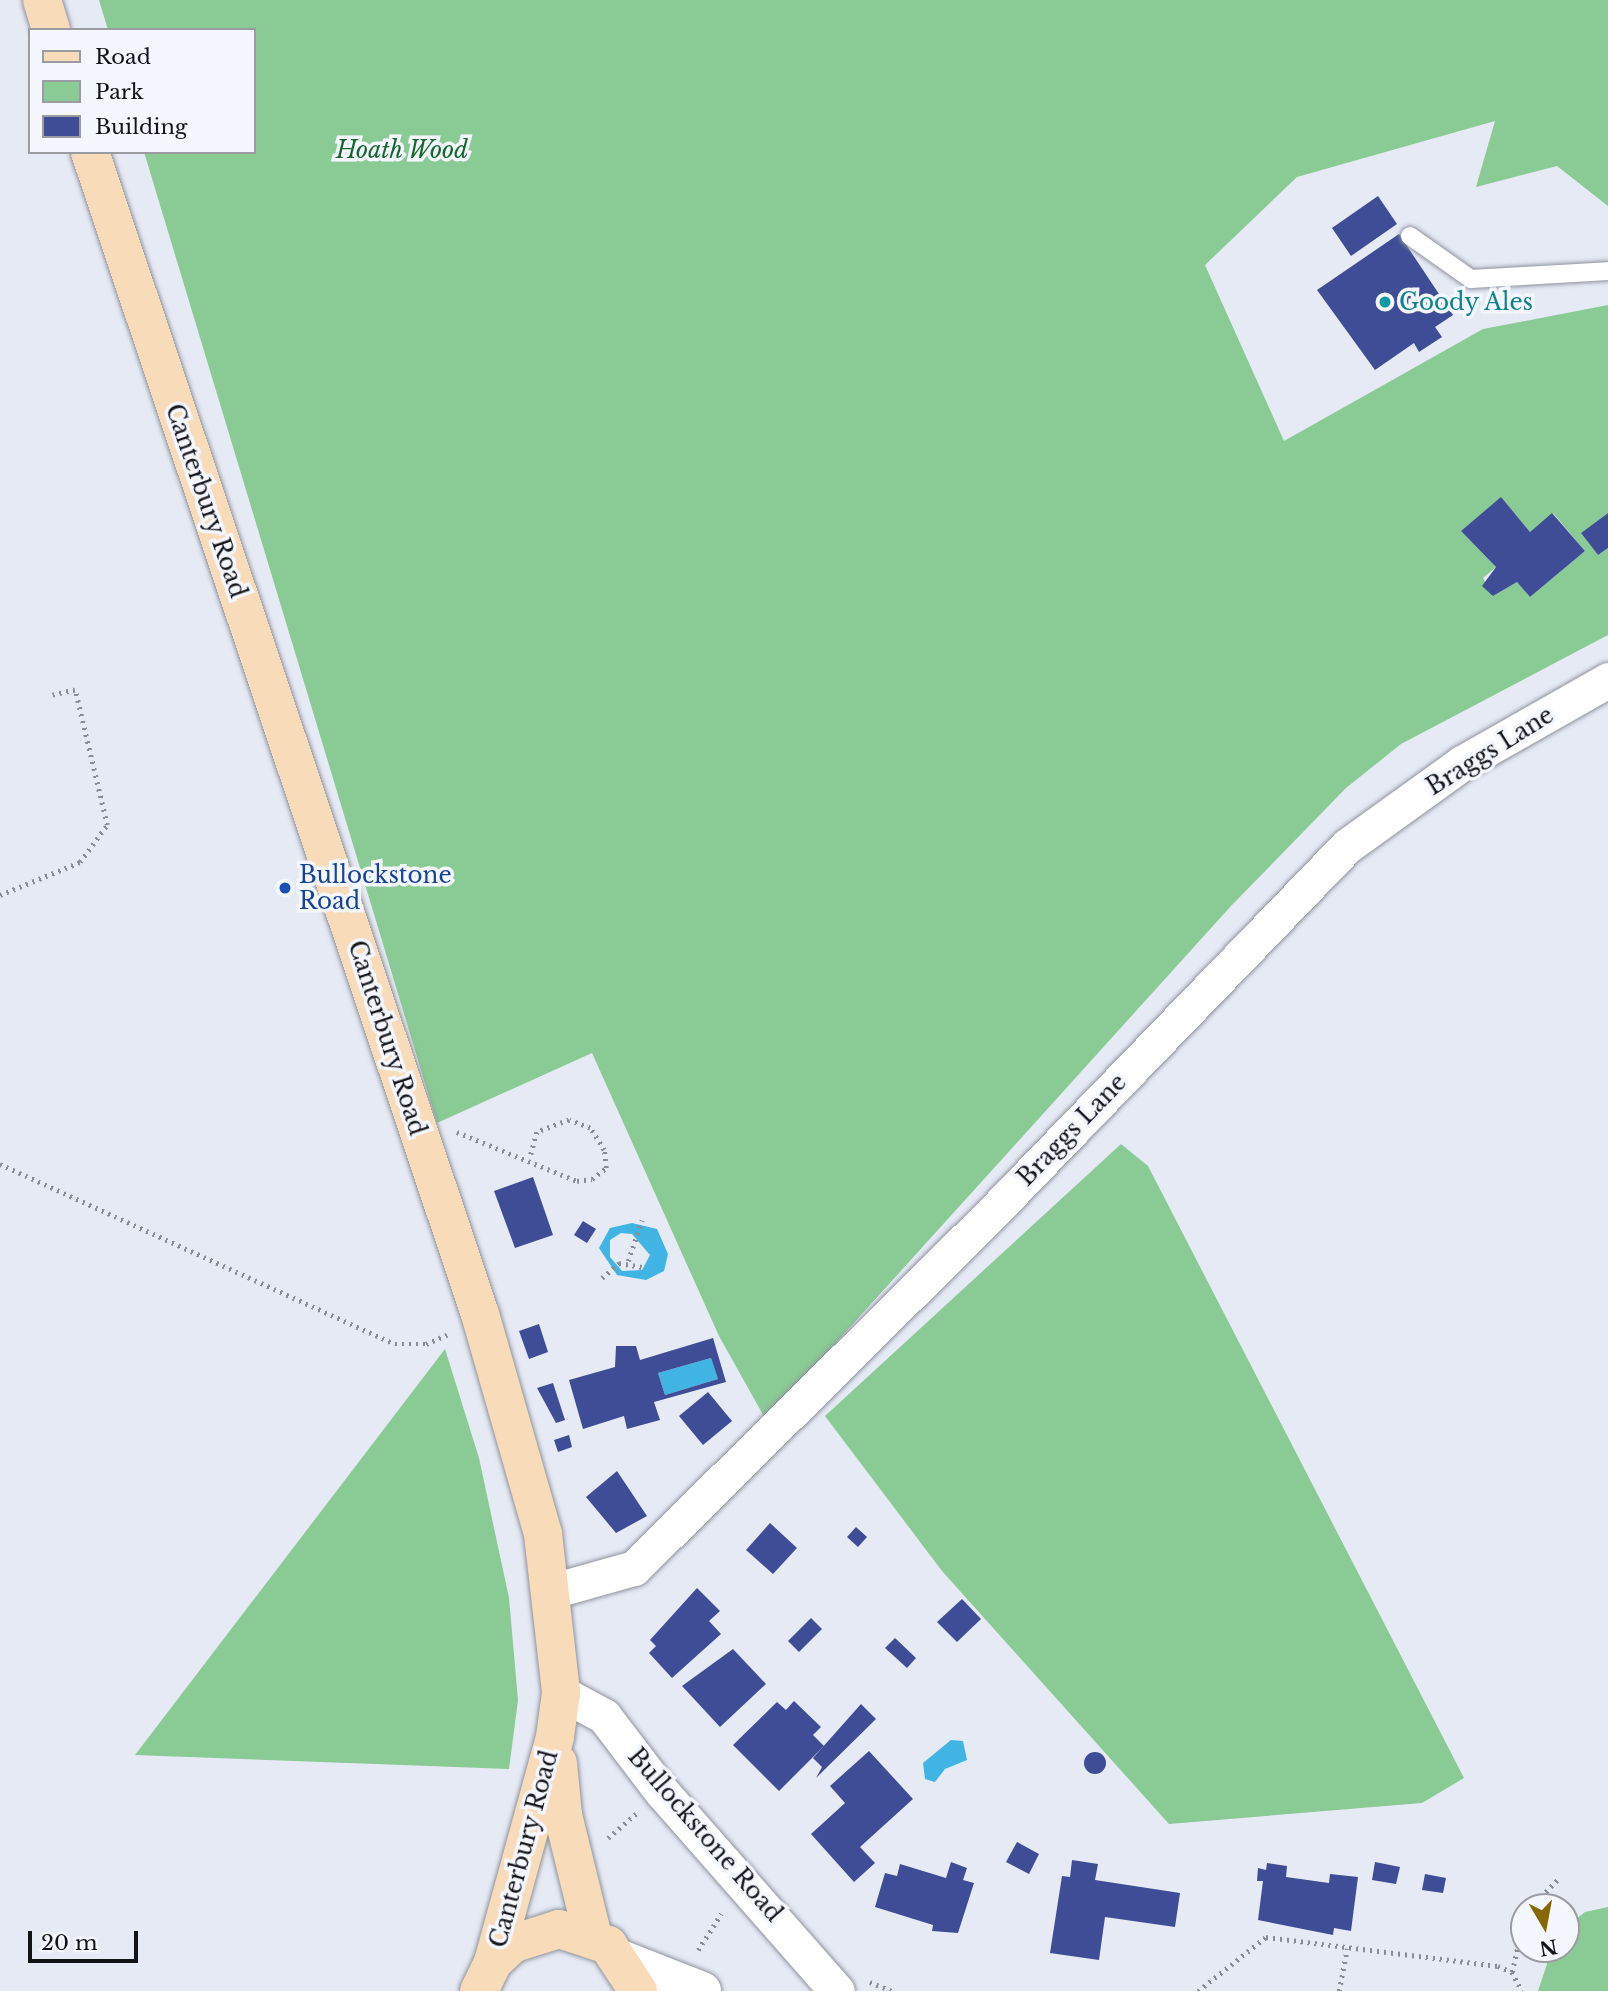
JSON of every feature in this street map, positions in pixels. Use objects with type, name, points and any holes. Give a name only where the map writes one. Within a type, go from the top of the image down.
[{"type":"main road","points":[[42,0],[50,28]]},
{"type":"main road","name":"Canterbury Road","points":[[91,154],[418,1139],[480,1314],[544,1534],[561,1693],[555,1737],[486,1976]]},
{"type":"main road","name":"Canterbury Road","points":[[555,1737],[563,1815],[593,1937]]},
{"type":"main road","points":[[486,1976],[536,1933],[559,1929],[593,1937],[630,1975]]},
{"type":"street","name":"Braggs Lane","points":[[552,1591],[634,1568],[993,1212],[1347,846],[1462,763],[1608,680]]},
{"type":"street","name":"Bullockstone Road","points":[[561,1693],[604,1716],[745,1886],[837,1991]]},
{"type":"street","points":[[630,1975],[694,1988]]},
{"type":"lane","points":[[1410,236],[1471,279],[1608,271]]},
{"type":"path","points":[[0,895],[80,862],[107,825],[75,690],[53,695]]},
{"type":"path","points":[[418,1139],[464,1130],[577,1181],[592,1179],[606,1168],[604,1150],[590,1128],[569,1119],[537,1132],[530,1158]]},
{"type":"path","points":[[0,1164],[395,1344],[426,1343],[480,1314]]},
{"type":"path","points":[[602,1278],[628,1261],[642,1220]]},
{"type":"path","points":[[628,1261],[642,1267]]},
{"type":"path","points":[[1545,1893],[1559,1878]]},
{"type":"path","points":[[694,1988],[710,1927],[745,1886]]},
{"type":"path","points":[[1198,1991],[1266,1937],[1512,1972]]},
{"type":"path","points":[[1339,1991],[1347,1949]]},
{"type":"path","points":[[1514,1963],[1512,1972],[1522,1991]]},
{"type":"green space","name":"Hoath Wood","points":[[99,0],[1608,0],[1608,206],[1557,166],[1476,187],[1495,121],[1297,177],[1205,265],[1284,441],[1483,329],[1608,305],[1608,513],[1581,533],[1598,555],[1608,548],[1608,635],[1401,744],[1346,788],[1231,906],[766,1420],[719,1336],[592,1053],[437,1123],[145,154],[256,154],[256,28],[107,28]],"holes":[[[1501,498],[1530,532],[1553,513],[1585,551],[1530,597],[1517,582],[1493,596],[1483,578],[1496,567],[1461,531]]]},
{"type":"green space","points":[[1121,1144],[1148,1166],[1464,1778],[1422,1803],[1169,1824],[942,1571],[825,1416]]},
{"type":"green space","points":[[445,1349],[479,1458],[509,1598],[518,1700],[509,1769],[135,1755]]},
{"type":"green space","points":[[1608,1907],[1608,1991],[1538,1991],[1547,1963],[1580,1963],[1580,1916],[1585,1912]]},
{"type":"water","points":[[632,1223],[657,1229],[668,1254],[664,1271],[646,1280],[617,1275],[599,1248],[610,1228]],"holes":[[[621,1233],[632,1234],[650,1255],[642,1270],[622,1271],[610,1257],[610,1240]]]},
{"type":"water","points":[[711,1358],[718,1379],[665,1395],[658,1373]]},
{"type":"water","points":[[951,1740],[963,1741],[967,1760],[945,1769],[935,1782],[925,1779],[923,1763]]},
{"type":"building","points":[[1378,196],[1397,224],[1351,256],[1332,228]]},
{"type":"building","name":"Goody Ales","points":[[1399,234],[1453,315],[1435,327],[1442,337],[1419,352],[1414,343],[1375,370],[1317,290]]},
{"type":"building","points":[[1501,497],[1530,532],[1552,513],[1585,551],[1530,597],[1517,582],[1493,596],[1482,586],[1496,567],[1461,531]]},
{"type":"building","points":[[1608,513],[1608,548],[1598,555],[1581,533]]},
{"type":"building","points":[[533,1177],[553,1235],[515,1248],[494,1191]]},
{"type":"building","points":[[583,1221],[596,1229],[587,1243],[574,1235]]},
{"type":"building","points":[[539,1324],[548,1352],[529,1359],[519,1331]]},
{"type":"building","points":[[713,1338],[726,1382],[654,1402],[660,1420],[627,1429],[624,1416],[583,1429],[569,1380],[615,1367],[616,1346],[636,1346],[640,1360]],"holes":[[[711,1358],[718,1379],[665,1395],[658,1373]]]},
{"type":"building","points":[[553,1383],[565,1420],[556,1423],[537,1388]]},
{"type":"building","points":[[708,1392],[732,1421],[703,1445],[679,1416]]},
{"type":"building","points":[[569,1435],[572,1447],[558,1452],[554,1440]]},
{"type":"building","points":[[617,1471],[647,1516],[616,1533],[586,1497]]},
{"type":"building","points":[[770,1523],[797,1548],[773,1574],[746,1550]]},
{"type":"building","points":[[856,1527],[867,1537],[858,1547],[847,1537]]},
{"type":"building","points":[[697,1588],[720,1611],[709,1621],[721,1634],[672,1678],[649,1653],[656,1646],[650,1640]]},
{"type":"building","points":[[962,1599],[981,1619],[957,1642],[937,1622]]},
{"type":"building","points":[[811,1618],[822,1629],[799,1652],[788,1641]]},
{"type":"building","points":[[895,1638],[916,1658],[907,1668],[885,1648]]},
{"type":"building","points":[[733,1649],[766,1684],[720,1727],[682,1686]]},
{"type":"building","points":[[794,1701],[821,1727],[813,1735],[824,1746],[779,1791],[733,1745],[777,1702],[786,1710]]},
{"type":"building","points":[[861,1704],[876,1719],[816,1778],[822,1767],[813,1758]]},
{"type":"building","points":[[869,1751],[913,1799],[860,1847],[875,1863],[854,1882],[811,1834],[845,1803],[830,1786]]},
{"type":"building","points":[[1095,1752],[1103,1755],[1106,1763],[1103,1771],[1095,1774],[1087,1771],[1084,1763],[1087,1755]]},
{"type":"building","points":[[1017,1842],[1039,1854],[1029,1874],[1006,1862]]},
{"type":"building","points":[[1072,1860],[1098,1864],[1095,1880],[1180,1893],[1175,1927],[1105,1917],[1099,1960],[1050,1953],[1062,1876],[1070,1877]]},
{"type":"building","points":[[951,1862],[967,1868],[963,1880],[974,1883],[958,1933],[932,1931],[933,1925],[875,1907],[885,1873],[897,1876],[900,1864],[946,1878]]},
{"type":"building","points":[[1375,1862],[1400,1867],[1396,1884],[1372,1880]]},
{"type":"building","points":[[1267,1863],[1287,1866],[1286,1877],[1329,1883],[1330,1874],[1358,1877],[1351,1931],[1334,1928],[1333,1935],[1258,1920],[1263,1881],[1257,1881],[1258,1868],[1266,1870]]},
{"type":"building","points":[[1425,1874],[1446,1878],[1443,1893],[1422,1890]]},
{"type":"place","name":"Goody Ales","points":[[1385,302]]},
{"type":"place","name":"Bullockstone Road","points":[[285,888]]}]
